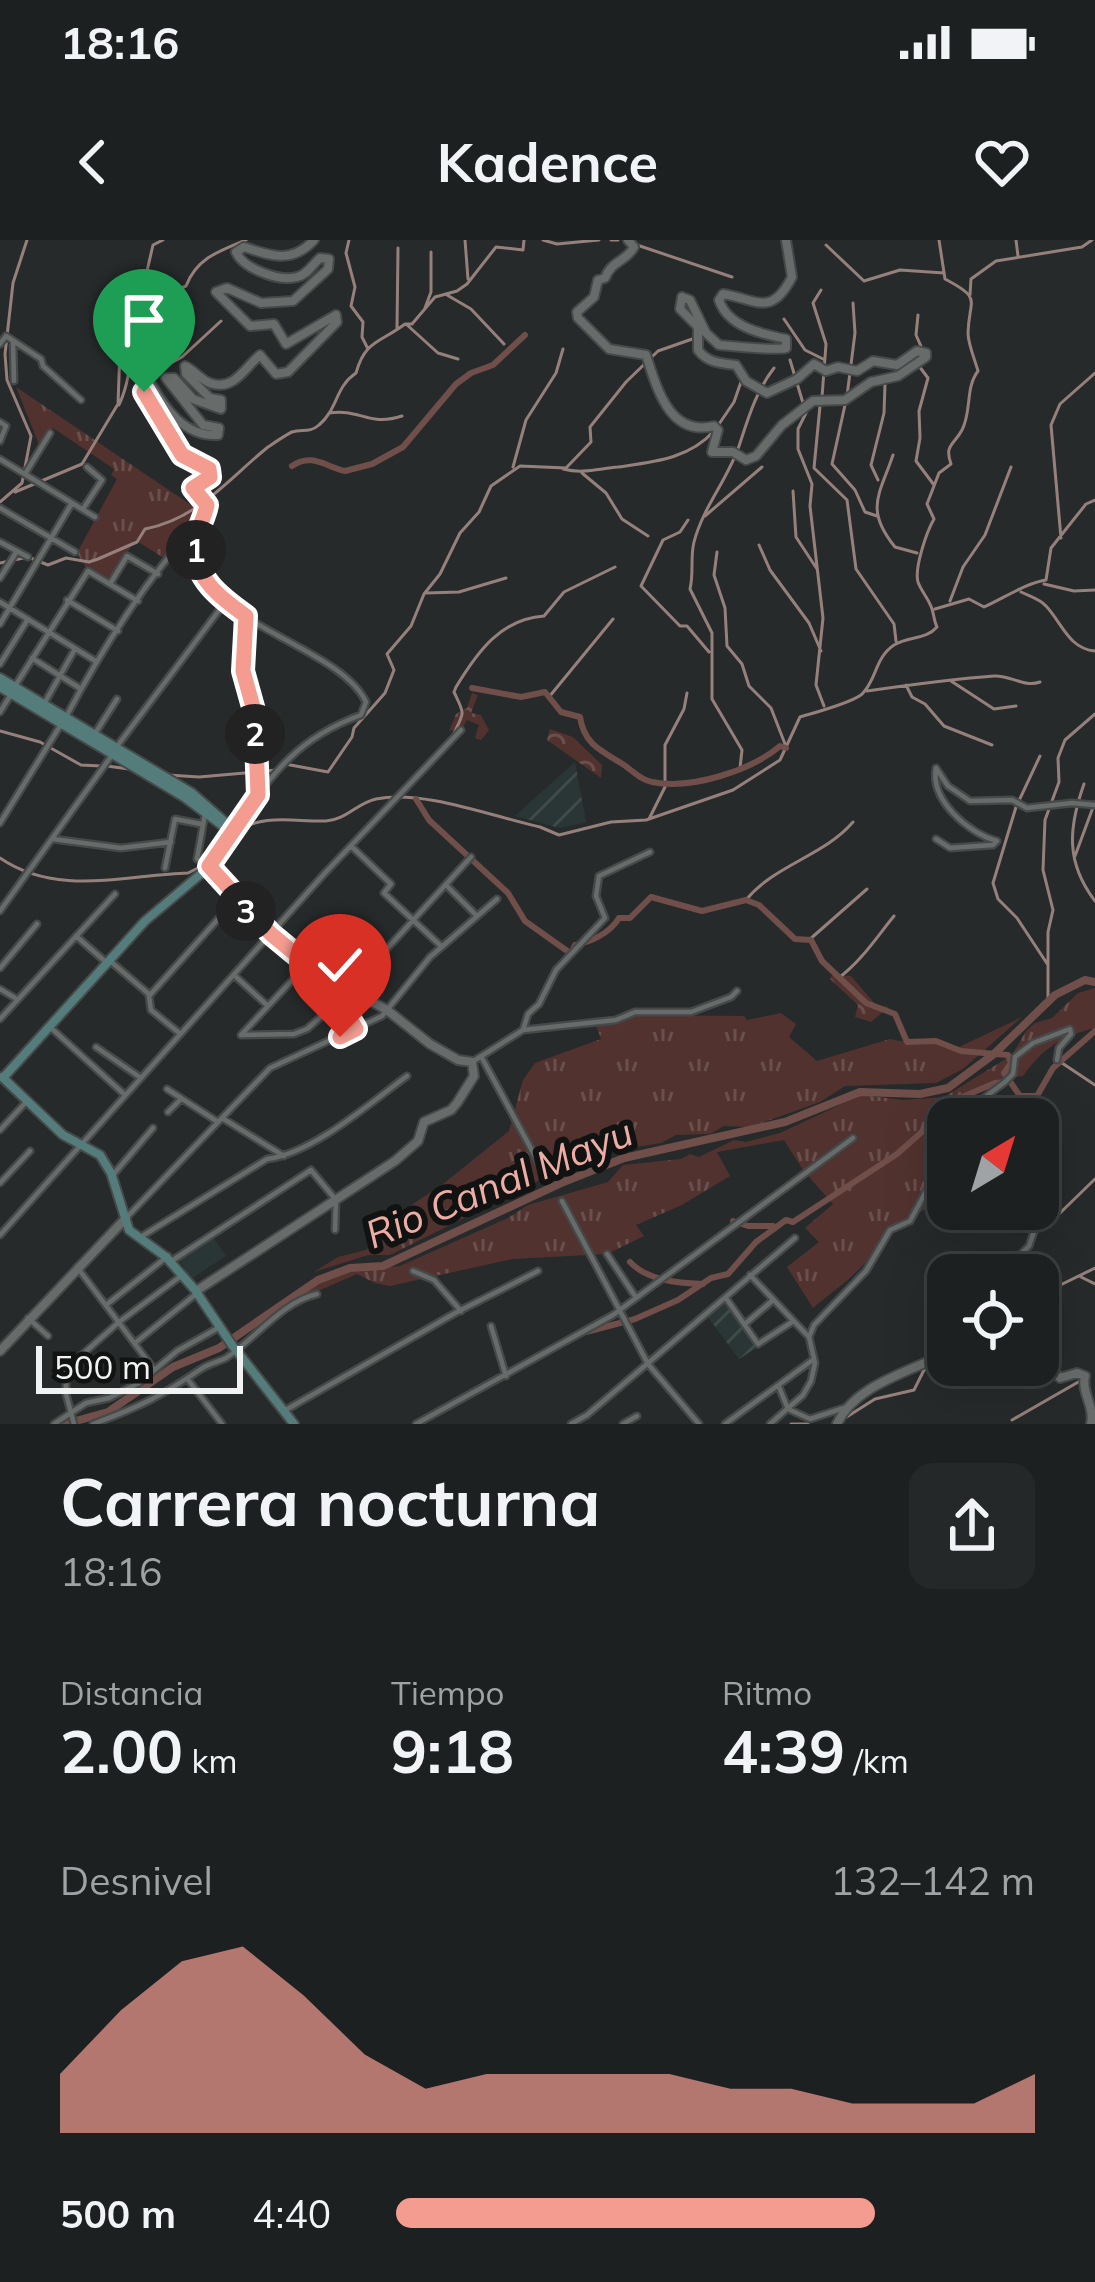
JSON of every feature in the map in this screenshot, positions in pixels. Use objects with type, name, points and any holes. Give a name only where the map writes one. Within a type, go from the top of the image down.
[{"type":"main road","points":[[0,682],[192,793],[232,831]]},
{"type":"main road","points":[[13,690],[94,735],[232,831]]},
{"type":"main road","points":[[232,831],[209,866],[160,907],[1,1078],[63,1135],[100,1155],[126,1218],[140,1237],[169,1257],[294,1424]]},
{"type":"main road","points":[[169,1257],[196,1292]]},
{"type":"street","points":[[232,831],[304,741],[361,715],[367,702],[341,672],[246,616],[202,575],[195,542],[207,503],[193,488],[210,477],[209,469],[176,448],[144,388],[151,384],[160,406],[178,421],[218,435],[221,431],[203,425],[166,377],[174,378],[193,399],[221,409],[221,400],[210,398],[186,374],[185,366],[226,385],[260,356],[276,374],[288,372],[337,322],[336,315],[286,344],[274,324],[250,326],[216,292],[227,288],[261,303],[293,301],[328,269],[329,259],[320,258],[304,274],[290,278],[256,269],[236,257],[236,252],[244,247],[286,257],[314,240]]},
{"type":"street","points":[[628,240],[633,243],[632,252],[610,264],[605,278],[598,280],[594,297],[577,312],[578,318],[609,350],[646,355],[673,418],[698,430],[714,426],[718,430],[712,452],[733,452],[746,460],[813,401],[845,400],[871,382],[898,376],[926,357],[917,351],[897,365],[873,362],[857,371],[838,367],[826,371],[814,364],[797,379],[767,393],[746,382],[736,365],[702,356],[696,322],[680,309],[682,297],[691,300],[706,333],[719,345],[786,348],[788,342],[782,337],[764,336],[731,318],[719,300],[729,294],[755,305],[782,292],[792,277],[786,240]]},
{"type":"street","points":[[0,343],[1,328]]},
{"type":"street","points":[[0,343],[6,336],[41,359],[81,400]]},
{"type":"street","points":[[13,342],[14,381]]},
{"type":"street","points":[[0,422],[6,426],[0,441]]},
{"type":"street","points":[[25,474],[50,433]]},
{"type":"street","points":[[0,459],[95,517]]},
{"type":"street","points":[[83,509],[101,480],[87,466]]},
{"type":"street","points":[[0,624],[72,503]]},
{"type":"street","points":[[0,508],[75,552]]},
{"type":"street","points":[[0,823],[118,631],[204,520]]},
{"type":"street","points":[[0,542],[28,557]]},
{"type":"street","points":[[0,578],[17,551]]},
{"type":"street","points":[[110,584],[128,556],[158,574]]},
{"type":"street","points":[[0,712],[88,571],[138,602]]},
{"type":"street","points":[[68,600],[118,631]]},
{"type":"street","points":[[0,602],[98,663]]},
{"type":"street","points":[[0,911],[226,602]]},
{"type":"street","points":[[246,616],[243,671],[255,714],[258,795]]},
{"type":"street","points":[[0,664],[28,619]]},
{"type":"street","points":[[44,704],[75,649]]},
{"type":"street","points":[[32,658],[81,689]]},
{"type":"street","points":[[94,735],[117,699]]},
{"type":"street","points":[[0,1235],[461,730]]},
{"type":"street","points":[[936,839],[950,848],[997,841],[970,830],[957,816],[939,790],[935,768],[948,786],[970,801],[1012,800],[1027,808],[1095,805]]},
{"type":"street","points":[[197,860],[205,814]]},
{"type":"street","points":[[166,868],[175,820],[201,824]]},
{"type":"street","points":[[53,839],[121,848],[171,842]]},
{"type":"street","points":[[351,846],[391,884],[384,893],[441,946]]},
{"type":"street","points":[[523,1030],[556,970],[605,918],[596,896],[599,876],[650,852]]},
{"type":"street","points":[[311,959],[241,1035],[294,1034],[308,1029],[471,857]]},
{"type":"street","points":[[209,866],[271,934],[300,958],[334,966],[367,999],[458,1060],[477,1059],[523,1030],[616,1020],[635,1012],[691,1012],[731,998],[737,991]]},
{"type":"street","points":[[445,884],[477,916]]},
{"type":"street","points":[[0,1019],[115,894]]},
{"type":"street","points":[[179,1034],[152,1010],[150,995],[236,898]]},
{"type":"street","points":[[0,1351],[278,1062],[290,1062],[387,1010],[441,946],[497,899]]},
{"type":"street","points":[[0,968],[38,924]]},
{"type":"street","points":[[76,936],[150,995]]},
{"type":"street","points":[[234,976],[268,1006]]},
{"type":"street","points":[[0,988],[17,1000]]},
{"type":"street","points":[[339,1001],[356,1029]]},
{"type":"street","points":[[50,1028],[126,1096]]},
{"type":"street","points":[[983,1098],[1013,1074],[1018,1054],[1033,1042],[1070,1029],[1057,1060]]},
{"type":"street","points":[[96,1047],[141,1078]]},
{"type":"street","points":[[477,1059],[542,1168]]},
{"type":"street","points":[[135,1342],[196,1292],[418,1141],[424,1122],[451,1110],[474,1076],[477,1059]]},
{"type":"street","points":[[140,1237],[267,1159],[286,1157],[407,1076]]},
{"type":"street","points":[[167,1089],[286,1157]]},
{"type":"street","points":[[168,1112],[181,1099]]},
{"type":"street","points":[[0,1130],[27,1101]]},
{"type":"street","points":[[112,1176],[153,1128]]},
{"type":"street","points":[[416,1424],[621,1309],[853,1138]]},
{"type":"street","points":[[0,1183],[30,1151]]},
{"type":"street","points":[[106,1305],[169,1257],[311,1171],[336,1200],[335,1230]]},
{"type":"street","points":[[809,1337],[826,1310],[879,1254],[885,1236],[910,1221],[927,1189]]},
{"type":"street","points":[[562,1201],[648,1364],[699,1424]]},
{"type":"street","points":[[574,1424],[795,1238]]},
{"type":"street","points":[[607,1254],[634,1296]]},
{"type":"street","points":[[77,1267],[153,1368]]},
{"type":"street","points":[[413,1270],[434,1280],[460,1310]]},
{"type":"street","points":[[284,1411],[538,1271]]},
{"type":"street","points":[[750,1275],[809,1337],[814,1359],[811,1381],[770,1424]]},
{"type":"street","points":[[73,1420],[65,1394],[66,1369],[182,1276]]},
{"type":"street","points":[[93,1424],[164,1396],[294,1302],[317,1294]]},
{"type":"street","points":[[725,1296],[758,1344],[792,1322]]},
{"type":"street","points":[[745,1324],[772,1301]]},
{"type":"street","points":[[28,1318],[48,1336]]},
{"type":"street","points":[[491,1326],[506,1376]]},
{"type":"street","points":[[54,1424],[73,1420],[86,1402],[109,1398],[139,1383],[153,1368],[222,1331]]},
{"type":"street","points":[[725,1424],[814,1359]]},
{"type":"street","points":[[779,1387],[788,1409],[811,1419],[927,1363]]},
{"type":"street","points":[[1059,1377],[1085,1376],[1084,1388],[1094,1411],[1091,1424]]},
{"type":"street","points":[[188,1379],[222,1424]]},
{"type":"street","points":[[836,1424],[844,1407]]},
{"type":"street","points":[[623,1424],[637,1416]]},
{"type":"shaded area","points":[[575,762],[586,822],[560,828],[515,816]]},
{"type":"shaded area","points":[[213,1237],[226,1256],[191,1279],[179,1259]]},
{"type":"shaded area","points":[[726,1301],[758,1347],[739,1359],[707,1316]]},
{"type":"green space","points":[[16,387],[203,513],[167,560],[135,540],[109,582],[87,569],[77,553],[117,479],[111,475],[114,469],[53,428],[40,447]]},
{"type":"green space","points":[[472,693],[478,695],[471,713],[481,715],[489,730],[481,740],[475,738],[479,725],[467,720],[463,727],[449,731]]},
{"type":"green space","points":[[550,729],[573,737],[602,765],[601,778],[547,740]]},
{"type":"green space","points":[[832,975],[851,976],[876,1005],[889,1007],[871,1022],[855,1017],[858,1005],[830,979]]},
{"type":"green space","points":[[1095,988],[1095,1028],[1054,1044],[1023,1076],[1002,1079],[961,1098],[930,1098],[944,1097],[1012,1055],[1026,1031],[1052,1018],[1078,993]]},
{"type":"green space","points":[[781,1013],[796,1024],[789,1037],[817,1061],[890,1039],[959,1047],[1022,1017],[963,1069],[936,1083],[845,1086],[820,1102],[750,1127],[724,1126],[710,1134],[676,1135],[661,1143],[605,1152],[590,1165],[546,1177],[390,1255],[368,1255],[314,1272],[338,1257],[366,1250],[404,1210],[509,1131],[523,1080],[535,1063],[601,1039],[596,1025],[635,1015],[744,1016],[747,1020]]},
{"type":"green space","points":[[861,1095],[927,1098],[927,1208],[884,1232],[863,1265],[813,1308],[787,1267],[819,1242],[805,1228],[833,1204],[784,1140],[717,1152],[730,1176],[636,1225],[644,1236],[607,1254],[512,1259],[390,1286],[357,1274],[297,1300],[275,1318],[285,1305],[315,1285],[351,1271],[400,1266],[528,1205],[608,1182],[623,1165],[690,1154],[699,1157],[734,1140],[746,1142],[780,1133]]},
{"type":"waterway","points":[[0,502],[22,483],[31,436],[7,380],[5,354],[13,283],[27,240]]},
{"type":"waterway","points":[[15,492],[82,464],[118,404],[121,322],[144,284],[153,245],[163,240]]},
{"type":"waterway","points":[[119,405],[132,335],[145,310],[186,286],[210,257],[246,240]]},
{"type":"waterway","points":[[349,240],[346,253],[355,287],[351,306],[363,322],[362,337],[368,349]]},
{"type":"waterway","points":[[465,240],[468,279]]},
{"type":"waterway","points":[[0,563],[28,557],[48,565],[66,558],[89,562],[137,542],[145,529],[181,517],[274,443],[319,425],[374,343],[412,324],[435,297],[467,284],[496,247],[523,250],[524,240]]},
{"type":"waterway","points":[[543,240],[557,244],[599,240]]},
{"type":"waterway","points":[[611,240],[618,240]]},
{"type":"waterway","points":[[236,832],[268,820],[333,820],[369,801],[394,797],[458,806],[559,835],[611,822],[646,820],[733,790],[780,760],[800,717],[863,693],[888,650],[937,627],[917,576],[934,519],[927,504],[939,473],[951,464],[949,449],[965,423],[978,371],[968,337],[971,300],[945,279],[939,240]]},
{"type":"waterway","points":[[1016,240],[1018,256]]},
{"type":"waterway","points":[[970,295],[971,279],[996,261],[1082,247],[1092,240]]},
{"type":"waterway","points":[[637,245],[732,277]]},
{"type":"waterway","points":[[826,245],[864,281],[900,270],[944,273]]},
{"type":"waterway","points":[[397,329],[398,248]]},
{"type":"waterway","points":[[425,308],[431,292],[431,252]]},
{"type":"waterway","points":[[821,290],[813,303],[826,344],[822,397]]},
{"type":"waterway","points":[[447,295],[471,309],[504,344]]},
{"type":"waterway","points":[[847,396],[855,333],[853,303]]},
{"type":"waterway","points":[[918,315],[916,335],[924,353]]},
{"type":"waterway","points":[[784,319],[805,350],[823,359]]},
{"type":"waterway","points":[[134,371],[160,369],[182,357],[221,321]]},
{"type":"waterway","points":[[406,324],[438,353],[458,359]]},
{"type":"waterway","points":[[292,466],[313,460],[345,471],[372,464],[403,447],[456,384],[493,365],[525,335]]},
{"type":"waterway","points":[[285,764],[328,772],[354,728],[385,693],[394,670],[387,654],[411,626],[424,594],[491,486],[520,466],[566,468],[591,442],[590,427],[626,382],[658,351],[698,337]]},
{"type":"waterway","points":[[513,467],[526,420],[556,373],[563,349]]},
{"type":"waterway","points":[[790,360],[806,413],[798,429],[798,449],[812,484],[810,506],[823,618],[816,685],[824,706]]},
{"type":"waterway","points":[[919,366],[928,378],[919,411],[916,461],[934,485]]},
{"type":"waterway","points":[[740,768],[742,750],[712,699],[712,633],[690,589],[692,554],[703,517],[774,368]]},
{"type":"waterway","points":[[1061,538],[1051,425],[1060,404],[1095,373]]},
{"type":"waterway","points":[[717,427],[742,379]]},
{"type":"waterway","points":[[878,480],[871,465],[884,413],[885,384]]},
{"type":"waterway","points":[[845,405],[832,464],[855,490],[865,512],[877,516]]},
{"type":"waterway","points":[[820,406],[814,468],[847,500],[856,569],[894,624],[896,641]]},
{"type":"waterway","points":[[329,413],[381,419],[402,416]]},
{"type":"waterway","points":[[563,469],[590,471],[657,461],[693,448],[714,431]]},
{"type":"waterway","points":[[893,455],[877,511],[895,547],[917,553]]},
{"type":"waterway","points":[[705,516],[762,467]]},
{"type":"waterway","points":[[950,601],[963,567],[985,535],[1011,467]]},
{"type":"waterway","points":[[582,473],[606,493],[622,519],[648,536]]},
{"type":"waterway","points":[[793,491],[796,537],[817,569]]},
{"type":"waterway","points":[[935,609],[969,599],[984,607],[1046,580],[1051,548],[1086,504],[1095,500]]},
{"type":"waterway","points":[[688,520],[680,532],[663,540],[641,586],[709,652]]},
{"type":"waterway","points":[[759,545],[770,570],[809,623],[821,651]]},
{"type":"waterway","points":[[717,552],[714,575],[725,608],[727,646],[742,664],[749,686],[771,708],[785,744]]},
{"type":"waterway","points":[[453,735],[462,713],[456,687],[492,639],[515,623],[544,616],[564,592],[615,567]]},
{"type":"waterway","points":[[426,593],[459,592],[506,578]]},
{"type":"waterway","points":[[1044,584],[1095,590]]},
{"type":"waterway","points":[[1021,592],[1044,604],[1079,646],[1095,651]]},
{"type":"waterway","points":[[549,697],[613,619]]},
{"type":"waterway","points":[[867,691],[994,676],[1040,682]]},
{"type":"waterway","points":[[951,681],[994,709],[1016,706]]},
{"type":"waterway","points":[[906,685],[912,697],[944,726],[992,745]]},
{"type":"waterway","points":[[472,688],[521,697],[545,692],[561,712],[580,717],[594,745],[652,782],[685,783],[720,776],[780,746],[786,748]]},
{"type":"waterway","points":[[649,819],[665,787],[665,745],[687,693]]},
{"type":"waterway","points":[[1048,1002],[1048,932],[1053,910],[1043,870],[1045,820],[1059,782],[1058,758],[1065,740],[1095,714]]},
{"type":"waterway","points":[[0,731],[40,742],[81,765],[101,766]]},
{"type":"waterway","points":[[1040,756],[1016,807],[993,883],[998,899],[1017,918],[1048,965]]},
{"type":"waterway","points":[[107,766],[129,769]]},
{"type":"waterway","points":[[168,775],[277,770]]},
{"type":"waterway","points":[[1084,784],[1073,845],[1079,873],[1095,901]]},
{"type":"waterway","points":[[416,799],[429,820],[508,893],[525,921],[570,953]]},
{"type":"waterway","points":[[1075,856],[1095,802]]},
{"type":"waterway","points":[[746,900],[770,878],[828,844],[853,822]]},
{"type":"waterway","points":[[0,858],[22,870],[68,880],[188,873],[198,868],[223,837]]},
{"type":"waterway","points":[[809,940],[867,889]]},
{"type":"waterway","points":[[570,955],[575,945],[600,936],[619,918],[630,918],[651,897],[702,911],[746,900],[759,905],[795,939],[811,940],[822,961],[866,1003],[895,1014],[907,1042],[936,1041],[961,1051],[1008,1055],[1011,1063],[1004,1073],[1020,1096],[1037,1096],[1053,1068],[1095,1031]]},
{"type":"waterway","points":[[840,977],[894,916]]},
{"type":"waterway","name":"Rio Canal Mayu","points":[[65,1424],[108,1412],[173,1367],[219,1348],[318,1280],[350,1268],[383,1266],[624,1158],[785,1122],[860,1092],[920,1094],[948,1088],[994,1054],[1055,995],[1085,980],[1095,982]]},
{"type":"waterway","points":[[1062,1063],[1095,1085]]},
{"type":"waterway","points":[[586,1332],[635,1319],[678,1300],[711,1278],[728,1274],[756,1242],[897,1154],[960,1098],[1005,1082]]},
{"type":"waterway","points":[[1059,1214],[1095,1179]]},
{"type":"waterway","points":[[733,1221],[773,1226]]},
{"type":"waterway","points":[[630,1262],[654,1277],[703,1284]]},
{"type":"waterway","points":[[1059,1286],[1095,1268]]},
{"type":"waterway","points":[[1081,1277],[1095,1284]]},
{"type":"waterway","points":[[845,1418],[875,1399],[914,1390],[927,1369]]},
{"type":"waterway","points":[[1012,1420],[1080,1381]]},
{"type":"waterway","points":[[791,1424],[808,1424]]},
{"type":"route","points":[[144,392],[176,448],[209,469],[210,477],[193,488],[207,505],[195,542],[197,562],[220,598],[246,616],[243,671],[255,714],[258,795],[209,866],[247,912],[300,958],[334,966],[355,984],[339,1001],[356,1029],[340,1037]]}]
